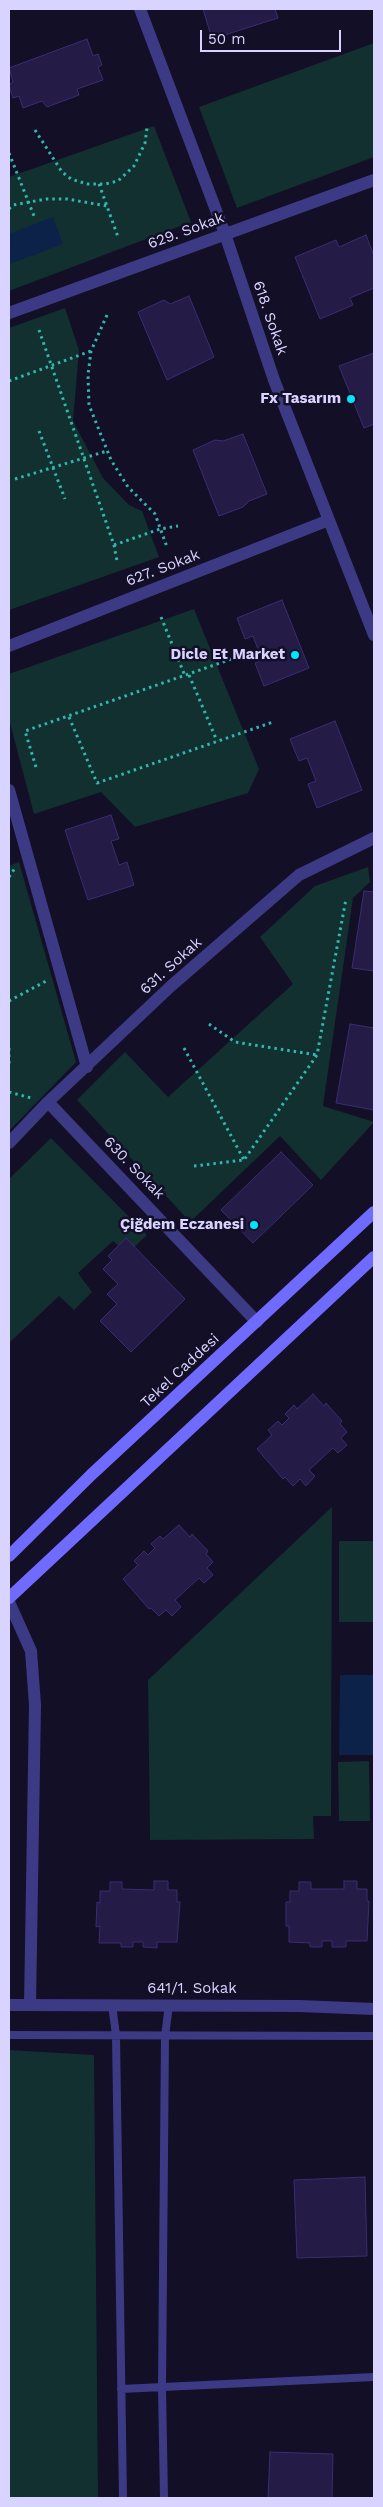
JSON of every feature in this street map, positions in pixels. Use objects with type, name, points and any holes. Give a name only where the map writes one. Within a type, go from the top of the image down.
[{"type":"main road","name":"Tekel Caddesi","points":[[9,1556],[91,1475],[374,1212]]},
{"type":"main road","points":[[9,1598],[374,1257]]},
{"type":"street","name":"618. Sokak","points":[[140,9],[225,234],[274,380],[329,520],[369,604],[374,634]]},
{"type":"street","name":"629. Sokak","points":[[9,313],[374,180]]},
{"type":"street","name":"627. Sokak","points":[[9,646],[329,520]]},
{"type":"street","points":[[9,790],[86,1067]]},
{"type":"street","name":"631. Sokak","points":[[9,1143],[48,1102],[171,986],[299,875],[374,838]]},
{"type":"street","name":"630. Sokak","points":[[48,1102],[257,1322]]},
{"type":"street","points":[[9,1602],[31,1651],[35,1705],[30,2005]]},
{"type":"street","name":"641/1. Sokak","points":[[9,2005],[169,2005],[374,2009]]},
{"type":"lane","points":[[112,2005],[116,2035],[123,2498]]},
{"type":"lane","points":[[164,2498],[162,2388],[165,2036],[169,2005]]},
{"type":"lane","points":[[9,2035],[374,2036]]},
{"type":"lane","points":[[121,2389],[374,2377]]},
{"type":"path","points":[[35,130],[62,172],[71,179],[87,184],[99,184],[118,181],[134,166],[145,142],[147,128]]},
{"type":"path","points":[[9,153],[34,216]]},
{"type":"path","points":[[99,184],[118,237]]},
{"type":"path","points":[[9,209],[13,205],[46,199],[67,199],[107,206]]},
{"type":"path","points":[[107,315],[91,351],[88,375],[89,405],[107,451],[128,487],[143,505],[154,514],[167,547]]},
{"type":"path","points":[[39,330],[118,561]]},
{"type":"path","points":[[9,380],[91,351]]},
{"type":"path","points":[[39,431],[65,498]]},
{"type":"path","points":[[15,479],[107,451]]},
{"type":"path","points":[[114,545],[160,529],[178,526]]},
{"type":"path","points":[[161,617],[218,741]]},
{"type":"path","points":[[36,767],[25,731],[244,655]]},
{"type":"path","points":[[69,717],[97,783],[273,722]]},
{"type":"path","points":[[194,1166],[244,1160],[317,1055],[346,899]]},
{"type":"path","points":[[9,1001],[56,976]]},
{"type":"path","points":[[209,1024],[235,1042],[317,1055]]},
{"type":"path","points":[[9,1048],[9,1067]]},
{"type":"path","points":[[184,1048],[244,1160]]},
{"type":"green space","points":[[374,43],[374,157],[237,208],[199,107]]},
{"type":"green space","points":[[154,126],[191,222],[9,291],[9,177]]},
{"type":"green space","points":[[65,308],[79,350],[73,421],[103,478],[129,505],[142,511],[159,557],[9,610],[9,328]]},
{"type":"green space","points":[[194,609],[259,769],[248,793],[135,827],[101,792],[34,814],[9,719],[9,674]]},
{"type":"green space","points":[[19,862],[76,1062],[9,1131],[9,866]]},
{"type":"green space","points":[[368,867],[370,882],[353,898],[323,1106],[374,1122],[321,1180],[280,1136],[190,1222],[77,1100],[125,1052],[168,1097],[293,984],[260,937],[315,886]]},
{"type":"green space","points":[[51,1138],[147,1235],[128,1253],[113,1241],[78,1273],[92,1292],[74,1310],[59,1296],[9,1343],[9,1179]]},
{"type":"green space","points":[[332,1507],[331,1816],[313,1816],[314,1839],[150,1840],[148,1680]]},
{"type":"green space","points":[[339,1541],[374,1541],[374,1622],[339,1622]]},
{"type":"green space","points":[[369,1761],[370,1821],[339,1821],[338,1762]]},
{"type":"green space","points":[[9,2050],[94,2055],[98,2498],[9,2498]]},
{"type":"water","points":[[53,217],[63,244],[10,264],[9,234]]},
{"type":"water","points":[[340,1675],[374,1675],[374,1755],[339,1755]]},
{"type":"building","points":[[203,9],[275,9],[278,18],[212,39]]},
{"type":"building","points":[[87,39],[93,56],[98,54],[102,65],[98,67],[103,80],[77,89],[79,95],[47,107],[42,101],[23,108],[19,96],[13,98],[9,85],[13,82],[9,68]]},
{"type":"building","points":[[366,235],[374,256],[374,288],[350,298],[353,305],[320,319],[295,257],[336,240],[339,247]]},
{"type":"building","points":[[189,296],[214,357],[167,380],[138,312],[164,300],[170,304]]},
{"type":"building","points":[[374,353],[374,424],[364,428],[339,366]]},
{"type":"building","points":[[243,434],[267,494],[249,501],[243,507],[219,516],[193,450],[215,440],[223,441]]},
{"type":"building","points":[[282,600],[309,668],[264,686],[255,663],[262,660],[253,636],[245,639],[237,618]]},
{"type":"building","points":[[335,721],[362,790],[317,808],[308,784],[316,781],[307,758],[299,761],[290,739]]},
{"type":"building","points":[[111,815],[119,839],[111,841],[119,865],[127,862],[134,885],[88,900],[65,830]]},
{"type":"building","points":[[364,891],[374,892],[374,971],[352,968]]},
{"type":"building","points":[[350,1024],[374,1028],[374,1110],[336,1103]]},
{"type":"building","points":[[281,1152],[313,1185],[253,1243],[221,1210]]},
{"type":"building","points":[[126,1238],[185,1299],[131,1352],[100,1321],[117,1304],[107,1294],[118,1284],[103,1269],[112,1260],[108,1256]]},
{"type":"building","points":[[313,1394],[324,1406],[326,1403],[342,1421],[340,1424],[347,1432],[341,1438],[347,1445],[338,1453],[333,1448],[309,1470],[315,1476],[306,1486],[300,1479],[293,1486],[285,1477],[283,1479],[257,1449],[272,1435],[268,1430],[278,1421],[282,1425],[289,1418],[285,1414],[294,1405],[297,1409]]},
{"type":"building","points":[[179,1525],[190,1537],[192,1534],[208,1551],[206,1554],[213,1562],[207,1568],[213,1575],[204,1583],[199,1578],[175,1600],[181,1607],[172,1616],[166,1610],[159,1616],[151,1608],[149,1609],[123,1579],[138,1565],[134,1561],[144,1551],[148,1555],[155,1548],[151,1544],[160,1536],[163,1539]]},
{"type":"building","points":[[154,1881],[168,1881],[168,1890],[177,1890],[177,1902],[180,1902],[177,1942],[157,1942],[157,1948],[143,1947],[143,1942],[133,1942],[133,1947],[121,1947],[121,1943],[99,1943],[100,1926],[96,1927],[97,1902],[100,1903],[100,1891],[110,1891],[110,1882],[122,1882],[122,1889],[154,1890]]},
{"type":"building","points":[[344,1881],[357,1881],[357,1889],[367,1889],[367,1901],[369,1901],[367,1941],[346,1941],[346,1947],[332,1947],[332,1941],[322,1941],[322,1947],[310,1947],[310,1943],[289,1942],[289,1926],[286,1926],[286,1902],[290,1902],[290,1891],[299,1891],[299,1882],[311,1882],[311,1889],[344,1889]]},
{"type":"building","points":[[365,2177],[367,2256],[297,2258],[294,2180]]},
{"type":"building","points":[[270,2452],[333,2454],[332,2498],[268,2498]]},
{"type":"place","name":"Fx Tasarım","points":[[351,399]]},
{"type":"place","name":"Dicle Et Market","points":[[295,655]]},
{"type":"place","name":"Çiğdem Eczanesi","points":[[254,1225]]}]
